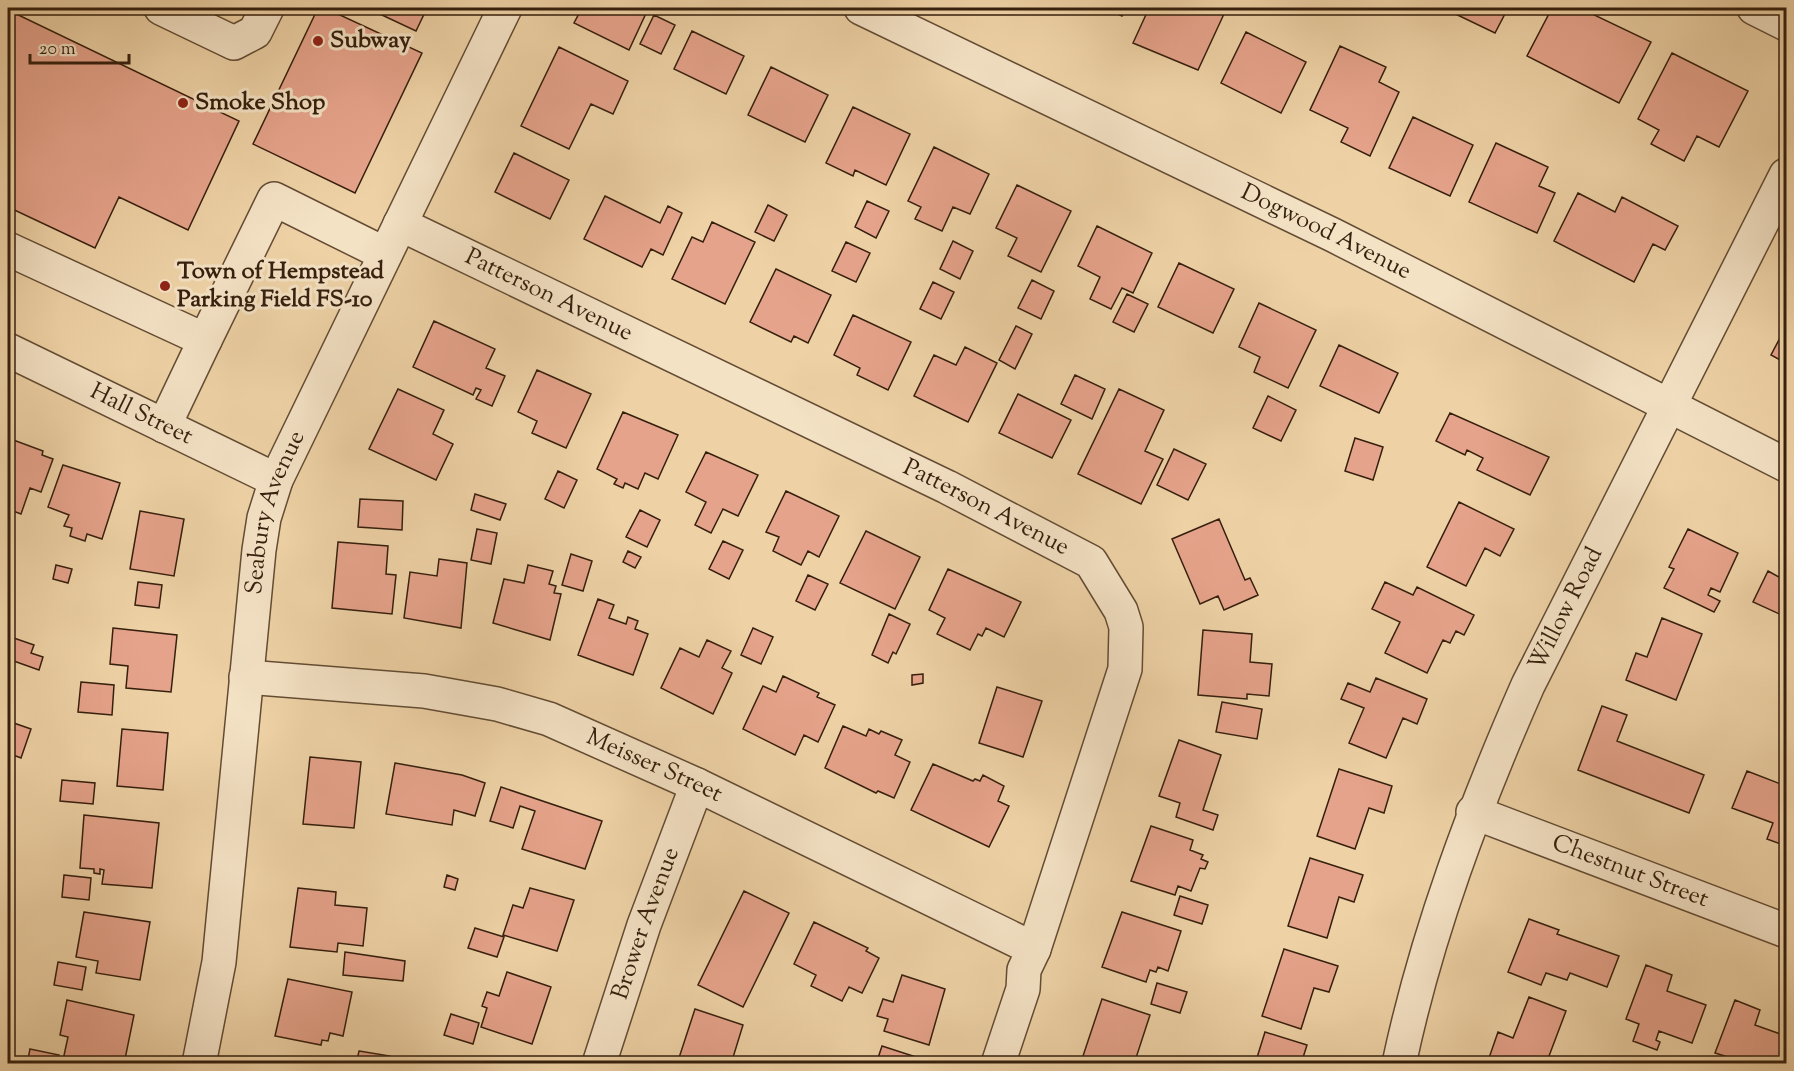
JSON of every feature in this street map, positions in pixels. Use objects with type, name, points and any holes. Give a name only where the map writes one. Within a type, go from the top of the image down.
[{"type":"street","points":[[161,8],[234,43],[255,32],[267,8]]},
{"type":"street","name":"Seabury Avenue","points":[[199,1064],[219,962],[258,550],[264,518],[276,480],[505,8]]},
{"type":"street","name":"Dogwood Avenue","points":[[861,8],[1333,235],[1786,465]]},
{"type":"street","points":[[1754,8],[1786,24]]},
{"type":"street","name":"Willow Road","points":[[1399,1064],[1421,970],[1450,874],[1473,812],[1528,685],[1786,175]]},
{"type":"street","points":[[164,426],[274,199],[385,254]]},
{"type":"street","name":"Patterson Avenue","points":[[400,224],[936,482],[1091,562],[1121,610],[1126,627],[1125,669],[1034,950],[1024,970],[1023,989],[998,1064]]},
{"type":"street","points":[[8,249],[205,340]]},
{"type":"street","name":"Hall Street","points":[[8,350],[276,480]]},
{"type":"street","name":"Meisser Street","points":[[246,677],[424,691],[497,704],[549,719],[697,785],[1034,950]]},
{"type":"street","name":"Brower Avenue","points":[[599,1064],[644,925],[697,785]]},
{"type":"street","name":"Chestnut Street","points":[[1473,812],[1786,931]]},
{"type":"building","points":[[318,8],[325,8],[422,53],[355,193],[253,144]]},
{"type":"building","points":[[367,8],[427,8],[416,31]]},
{"type":"building","points":[[582,8],[648,9],[629,50],[574,23]]},
{"type":"building","points":[[1104,8],[1126,8],[1122,16]]},
{"type":"building","points":[[1149,8],[1210,8],[1224,14],[1198,70],[1133,43]]},
{"type":"building","points":[[1443,8],[1508,8],[1495,33]]},
{"type":"building","points":[[1552,8],[1584,8],[1651,42],[1619,103],[1527,56]]},
{"type":"building","points":[[8,10],[239,121],[188,230],[119,197],[95,248],[8,207]]},
{"type":"building","points":[[654,15],[675,25],[661,54],[640,44]]},
{"type":"building","points":[[692,31],[744,56],[726,94],[674,69]]},
{"type":"building","points":[[1246,32],[1306,62],[1281,113],[1221,83]]},
{"type":"building","points":[[1340,46],[1386,67],[1379,82],[1399,92],[1370,156],[1341,142],[1348,128],[1310,110]]},
{"type":"building","points":[[559,47],[628,81],[613,114],[591,104],[569,149],[521,126]]},
{"type":"building","points":[[1672,53],[1748,91],[1719,147],[1697,136],[1684,161],[1651,144],[1659,130],[1638,119]]},
{"type":"building","points":[[771,67],[828,95],[805,142],[748,115]]},
{"type":"building","points":[[853,107],[910,134],[886,185],[855,170],[853,176],[826,163]]},
{"type":"building","points":[[1413,117],[1473,145],[1450,196],[1389,168]]},
{"type":"building","points":[[1496,143],[1548,167],[1539,186],[1555,193],[1537,233],[1469,202]]},
{"type":"building","points":[[934,147],[989,174],[970,214],[953,207],[942,231],[915,219],[921,207],[908,201]]},
{"type":"building","points":[[514,153],[569,180],[550,219],[495,192]]},
{"type":"building","points":[[1017,185],[1071,211],[1041,272],[1008,256],[1017,238],[996,228]]},
{"type":"building","points":[[1578,193],[1615,212],[1622,197],[1678,226],[1665,250],[1653,244],[1634,282],[1554,241]]},
{"type":"building","points":[[605,196],[660,223],[668,206],[682,213],[663,255],[651,249],[642,267],[584,239]]},
{"type":"building","points":[[867,201],[889,211],[876,238],[855,227]]},
{"type":"building","points":[[768,205],[787,215],[774,241],[755,232]]},
{"type":"building","points":[[712,222],[755,242],[725,304],[672,279],[692,237],[703,242]]},
{"type":"building","points":[[1097,226],[1152,253],[1133,293],[1122,288],[1111,309],[1090,299],[1100,277],[1078,266]]},
{"type":"building","points":[[953,241],[973,251],[960,279],[940,269]]},
{"type":"building","points":[[846,242],[870,253],[856,282],[832,271]]},
{"type":"building","points":[[1179,263],[1234,289],[1213,333],[1158,307]]},
{"type":"building","points":[[776,269],[831,295],[808,343],[794,336],[791,342],[750,322]]},
{"type":"building","points":[[1032,280],[1054,291],[1041,319],[1018,308]]},
{"type":"building","points":[[933,282],[954,292],[941,319],[920,309]]},
{"type":"building","points":[[1127,294],[1148,304],[1134,332],[1113,322]]},
{"type":"building","points":[[1259,303],[1316,330],[1288,388],[1254,372],[1260,357],[1239,347]]},
{"type":"building","points":[[853,315],[911,342],[888,390],[857,375],[860,368],[834,355]]},
{"type":"building","points":[[434,321],[495,349],[486,368],[505,376],[492,406],[476,399],[481,390],[476,388],[473,395],[413,367]]},
{"type":"building","points":[[1016,326],[1032,334],[1015,369],[999,360]]},
{"type":"building","points":[[1782,334],[1786,336],[1786,363],[1771,355]]},
{"type":"building","points":[[1339,345],[1398,373],[1379,413],[1320,386]]},
{"type":"building","points":[[965,347],[997,363],[968,422],[914,396],[934,355],[956,365]]},
{"type":"building","points":[[537,370],[591,394],[566,448],[532,433],[537,421],[518,412]]},
{"type":"building","points":[[1075,375],[1105,389],[1092,419],[1061,404]]},
{"type":"building","points":[[398,389],[444,410],[433,434],[453,444],[436,480],[369,449]]},
{"type":"building","points":[[1119,389],[1164,410],[1145,451],[1163,459],[1141,504],[1078,474]]},
{"type":"building","points":[[1018,394],[1071,420],[1052,458],[999,433]]},
{"type":"building","points":[[1268,396],[1296,410],[1281,441],[1253,428]]},
{"type":"building","points":[[623,412],[678,435],[658,479],[645,473],[638,489],[625,483],[623,488],[614,484],[617,479],[597,469]]},
{"type":"building","points":[[1450,413],[1549,457],[1530,495],[1477,470],[1483,458],[1467,450],[1465,455],[1436,441]]},
{"type":"building","points":[[8,438],[43,451],[42,455],[53,459],[41,492],[30,488],[21,514],[8,509]]},
{"type":"building","points":[[1355,438],[1383,447],[1373,480],[1345,471]]},
{"type":"building","points":[[1174,449],[1206,464],[1188,500],[1157,485]]},
{"type":"building","points":[[706,452],[758,475],[738,516],[723,509],[711,533],[695,525],[706,502],[686,492]]},
{"type":"building","points":[[63,465],[120,483],[102,539],[87,534],[85,541],[70,536],[72,528],[64,526],[69,515],[48,507]]},
{"type":"building","points":[[558,471],[577,480],[564,508],[545,499]]},
{"type":"building","points":[[786,491],[839,516],[819,557],[808,551],[801,565],[773,551],[779,537],[766,532]]},
{"type":"building","points":[[475,494],[506,504],[500,520],[471,510]]},
{"type":"building","points":[[360,499],[403,501],[402,530],[358,527]]},
{"type":"building","points":[[1459,502],[1514,529],[1500,556],[1485,548],[1466,586],[1427,567]]},
{"type":"building","points":[[640,510],[660,520],[647,547],[626,537]]},
{"type":"building","points":[[140,511],[184,519],[174,576],[130,569]]},
{"type":"building","points":[[1219,519],[1245,580],[1250,578],[1258,595],[1224,610],[1218,596],[1200,604],[1172,539]]},
{"type":"building","points":[[477,529],[497,533],[491,564],[471,560]]},
{"type":"building","points":[[1688,529],[1738,553],[1720,592],[1711,588],[1708,595],[1720,601],[1714,612],[1664,588],[1674,569],[1669,567]]},
{"type":"building","points":[[866,531],[920,557],[895,609],[840,583]]},
{"type":"building","points":[[723,541],[743,550],[729,579],[709,569]]},
{"type":"building","points":[[338,542],[388,546],[386,574],[396,575],[392,614],[332,608]]},
{"type":"building","points":[[628,551],[641,557],[635,568],[623,562]]},
{"type":"building","points":[[571,554],[592,561],[583,591],[562,585]]},
{"type":"building","points":[[439,559],[467,563],[461,628],[404,618],[410,572],[437,576]]},
{"type":"building","points":[[56,565],[72,569],[68,583],[53,579]]},
{"type":"building","points":[[528,565],[553,571],[549,584],[556,586],[554,593],[561,594],[550,640],[493,623],[504,579],[524,583]]},
{"type":"building","points":[[948,569],[1021,602],[1004,637],[986,628],[982,636],[978,634],[970,650],[937,634],[945,618],[929,610]]},
{"type":"building","points":[[1768,571],[1786,581],[1786,617],[1753,602]]},
{"type":"building","points":[[808,575],[828,584],[815,610],[796,601]]},
{"type":"building","points":[[138,582],[162,585],[159,608],[135,605]]},
{"type":"building","points":[[1385,582],[1413,595],[1417,587],[1474,615],[1464,635],[1456,631],[1450,643],[1443,640],[1427,673],[1385,653],[1400,622],[1372,609]]},
{"type":"building","points":[[598,599],[614,605],[609,618],[626,624],[628,617],[638,621],[635,629],[648,634],[633,675],[578,655]]},
{"type":"building","points":[[889,614],[910,624],[896,654],[893,652],[888,663],[872,655]]},
{"type":"building","points":[[1662,618],[1702,634],[1676,700],[1626,680],[1636,653],[1647,657]]},
{"type":"building","points":[[113,628],[177,635],[171,692],[126,688],[128,666],[110,664]]},
{"type":"building","points":[[753,628],[773,637],[761,664],[741,655]]},
{"type":"building","points":[[1203,630],[1252,634],[1250,662],[1272,664],[1269,696],[1247,694],[1247,699],[1198,695]]},
{"type":"building","points":[[8,636],[34,645],[31,653],[43,657],[39,670],[8,659]]},
{"type":"building","points":[[707,640],[731,651],[722,668],[732,673],[713,714],[661,688],[680,648],[699,657]]},
{"type":"building","points":[[923,674],[923,683],[912,685],[912,675]]},
{"type":"building","points":[[783,676],[819,693],[817,697],[835,705],[818,742],[804,735],[795,755],[743,729],[763,686],[776,692]]},
{"type":"building","points":[[1376,678],[1427,699],[1417,724],[1403,718],[1386,758],[1349,743],[1364,708],[1341,699],[1348,683],[1370,692]]},
{"type":"building","points":[[81,682],[114,685],[112,715],[78,712]]},
{"type":"building","points":[[997,687],[1042,701],[1023,757],[979,743]]},
{"type":"building","points":[[1222,702],[1262,709],[1257,739],[1216,732]]},
{"type":"building","points":[[1602,706],[1627,715],[1617,741],[1704,775],[1689,813],[1578,770]]},
{"type":"building","points":[[8,721],[31,729],[21,758],[8,753]]},
{"type":"building","points":[[843,726],[866,736],[869,729],[879,734],[881,731],[902,740],[895,755],[910,762],[894,798],[878,791],[876,793],[825,768]]},
{"type":"building","points":[[122,729],[168,733],[163,790],[117,786]]},
{"type":"building","points":[[1179,740],[1221,755],[1203,810],[1218,815],[1213,830],[1176,817],[1180,803],[1159,796]]},
{"type":"building","points":[[310,757],[361,762],[354,828],[303,824]]},
{"type":"building","points":[[395,763],[462,775],[485,783],[475,816],[454,810],[452,825],[386,814]]},
{"type":"building","points":[[933,764],[973,781],[975,779],[980,781],[983,775],[1004,786],[998,801],[1009,806],[989,847],[911,810]]},
{"type":"building","points":[[1339,769],[1392,786],[1384,813],[1369,808],[1355,849],[1317,836]]},
{"type":"building","points":[[1747,771],[1786,786],[1786,846],[1767,839],[1773,823],[1732,808]]},
{"type":"building","points":[[62,780],[95,783],[93,804],[60,801]]},
{"type":"building","points":[[501,787],[602,821],[585,869],[522,849],[535,811],[520,806],[513,828],[490,821]]},
{"type":"building","points":[[84,815],[159,823],[152,888],[102,884],[104,870],[100,869],[100,874],[94,873],[94,869],[80,868]]},
{"type":"building","points":[[1151,826],[1193,840],[1190,850],[1203,855],[1201,859],[1208,862],[1205,869],[1200,868],[1191,891],[1178,886],[1175,895],[1131,881]]},
{"type":"building","points":[[1310,858],[1363,875],[1354,902],[1339,897],[1327,938],[1288,926]]},
{"type":"building","points":[[64,875],[91,878],[89,900],[62,897]]},
{"type":"building","points":[[447,875],[458,879],[455,890],[444,887]]},
{"type":"building","points":[[298,888],[336,892],[335,905],[367,908],[363,946],[338,943],[337,952],[290,947]]},
{"type":"building","points":[[530,888],[574,900],[557,951],[503,935],[513,905],[523,908]]},
{"type":"building","points":[[744,891],[789,913],[743,1007],[698,985]]},
{"type":"building","points":[[1180,896],[1208,905],[1202,924],[1174,915]]},
{"type":"building","points":[[84,912],[150,922],[140,980],[96,973],[98,961],[76,957]]},
{"type":"building","points":[[1122,912],[1181,931],[1168,971],[1158,967],[1156,972],[1150,970],[1146,982],[1102,967]]},
{"type":"building","points":[[1529,919],[1559,930],[1557,934],[1619,956],[1607,987],[1570,973],[1567,980],[1546,973],[1541,985],[1508,972]]},
{"type":"building","points":[[814,922],[868,948],[866,951],[879,958],[862,993],[849,987],[842,1001],[811,986],[816,975],[794,964]]},
{"type":"building","points":[[475,928],[504,937],[497,957],[468,948]]},
{"type":"building","points":[[1284,949],[1338,966],[1329,992],[1314,988],[1301,1029],[1262,1016]]},
{"type":"building","points":[[345,952],[405,961],[403,981],[343,975]]},
{"type":"building","points":[[58,962],[86,967],[82,990],[54,985]]},
{"type":"building","points":[[1646,965],[1672,975],[1667,991],[1706,1005],[1692,1043],[1659,1031],[1656,1040],[1660,1042],[1657,1050],[1633,1041],[1639,1024],[1626,1019]]},
{"type":"building","points":[[507,972],[551,987],[532,1044],[481,1027],[487,1008],[482,1006],[487,992],[499,996]]},
{"type":"building","points":[[902,975],[945,989],[929,1045],[884,1031],[888,1019],[877,1016],[883,999],[893,1002]]},
{"type":"building","points":[[288,979],[352,992],[343,1036],[330,1033],[328,1041],[322,1040],[321,1045],[275,1036]]},
{"type":"building","points":[[1157,983],[1187,992],[1180,1013],[1151,1004]]},
{"type":"building","points":[[1529,997],[1566,1011],[1546,1064],[1504,1064],[1489,1058],[1498,1032],[1513,1038]]},
{"type":"building","points":[[1102,999],[1150,1015],[1134,1064],[1081,1062]]},
{"type":"building","points":[[67,1000],[134,1015],[124,1064],[80,1064],[63,1060],[68,1037],[60,1035]]},
{"type":"building","points":[[1735,1000],[1760,1010],[1755,1025],[1786,1036],[1786,1064],[1725,1064],[1728,1057],[1715,1053]]},
{"type":"building","points":[[695,1009],[743,1025],[731,1064],[677,1064]]},
{"type":"building","points":[[451,1014],[479,1023],[473,1044],[444,1035]]},
{"type":"building","points":[[1265,1032],[1307,1045],[1301,1064],[1255,1064]]},
{"type":"building","points":[[882,1046],[916,1057],[914,1064],[876,1064]]},
{"type":"building","points":[[30,1049],[59,1055],[57,1064],[27,1064]]},
{"type":"building","points":[[359,1051],[390,1056],[388,1064],[356,1064]]},
{"type":"place","name":"Subway","points":[[318,41]]},
{"type":"place","name":"Smoke Shop","points":[[183,103]]},
{"type":"place","name":"Town of Hempstead Parking Field FS-10","points":[[165,286]]}]
